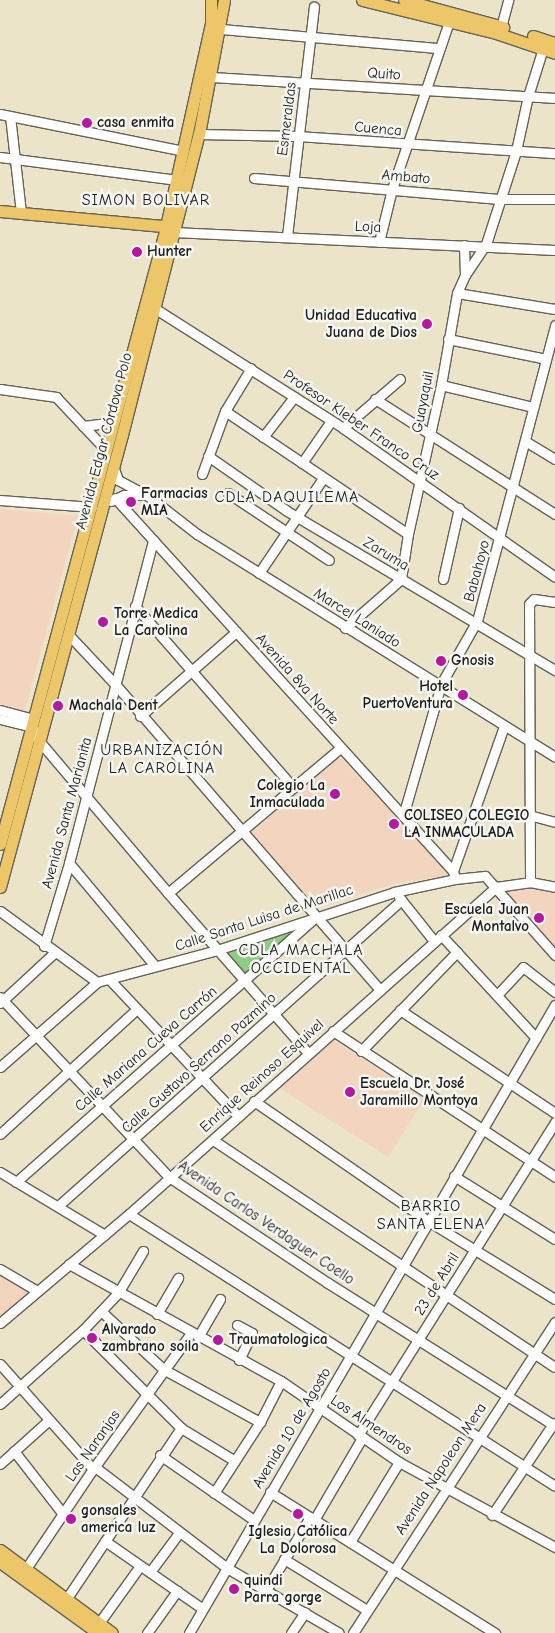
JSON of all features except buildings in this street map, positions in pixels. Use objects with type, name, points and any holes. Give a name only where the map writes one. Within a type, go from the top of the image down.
[{"type":"main road","name":"Avenida Edgar Córdova Polo","points":[[172,229],[176,180],[210,23],[211,0]]},
{"type":"main road","points":[[355,0],[449,22],[555,53]]},
{"type":"main road","points":[[404,0],[555,43]]},
{"type":"main road","name":"Avenida Edgar Córdova Polo","points":[[0,887],[7,826],[33,723],[106,450],[150,306],[199,134],[212,77],[224,1]]},
{"type":"main road","points":[[0,211],[172,229]]},
{"type":"main road","points":[[0,216],[172,229]]},
{"type":"main road","name":"Avenida Edgar Córdova Polo","points":[[0,844],[40,742],[113,466],[150,306]]},
{"type":"main road","points":[[0,1550],[23,1573],[98,1628],[112,1633]]},
{"type":"main road","points":[[0,1562],[67,1598],[98,1628]]},
{"type":"street","points":[[501,27],[508,0]]},
{"type":"street","name":"Esmeraldas","points":[[287,236],[297,136],[314,7]]},
{"type":"street","points":[[379,242],[392,189],[406,145],[438,48],[449,22]]},
{"type":"street","points":[[220,29],[309,35],[438,48]]},
{"type":"street","name":"Guayaquil","points":[[401,579],[408,534],[442,385],[457,293],[465,275],[486,244],[516,151],[528,96],[543,48]]},
{"type":"street","name":"Quito","points":[[212,77],[555,98]]},
{"type":"street","points":[[0,114],[182,151]]},
{"type":"street","points":[[10,116],[20,213]]},
{"type":"street","name":"Cuenca","points":[[199,134],[297,136],[406,145],[555,153]]},
{"type":"street","points":[[0,157],[176,180]]},
{"type":"street","name":"Ambato","points":[[254,178],[293,183],[392,189],[499,199],[555,199]]},
{"type":"street","name":"Loja","points":[[172,229],[379,242],[486,244],[555,250]]},
{"type":"street","name":"Guayaquil","points":[[464,245],[465,275]]},
{"type":"street","points":[[457,293],[555,309]]},
{"type":"street","name":"Profesor Kleber Franco Cruz","points":[[150,306],[251,368],[343,428],[555,577]]},
{"type":"street","name":"Babahoyo","points":[[403,816],[441,684],[477,621],[514,487],[546,359],[552,351],[555,325]]},
{"type":"street","points":[[448,339],[546,359]]},
{"type":"street","points":[[202,474],[225,411],[251,368]]},
{"type":"street","points":[[343,428],[400,379]]},
{"type":"street","points":[[442,385],[533,407]]},
{"type":"street","points":[[0,389],[56,397],[106,450]]},
{"type":"street","points":[[263,438],[294,397]]},
{"type":"street","points":[[375,399],[432,433],[555,514]]},
{"type":"street","points":[[225,411],[408,534]]},
{"type":"street","points":[[302,464],[331,421]]},
{"type":"street","points":[[83,426],[114,422]]},
{"type":"street","points":[[525,441],[555,459]]},
{"type":"street","name":"Zaruma","points":[[208,456],[296,516],[401,579],[477,621],[555,670]]},
{"type":"street","name":"Marcel Laniado","points":[[113,466],[118,480],[148,496],[197,534],[346,628],[441,684],[555,757]]},
{"type":"street","points":[[259,573],[285,532],[324,478]]},
{"type":"street","points":[[228,493],[329,560]]},
{"type":"street","points":[[100,517],[115,498],[130,495],[148,496]]},
{"type":"street","name":"Avenida 8va Norte","points":[[115,498],[403,816],[454,875]]},
{"type":"street","points":[[0,500],[92,507]]},
{"type":"street","points":[[443,579],[459,508]]},
{"type":"street","name":"Avenida Santa Marianita","points":[[44,946],[69,863],[153,540]]},
{"type":"street","points":[[346,628],[401,579]]},
{"type":"street","points":[[530,882],[529,654],[531,600],[555,602]]},
{"type":"street","points":[[135,606],[293,787]]},
{"type":"street","points":[[140,716],[236,632]]},
{"type":"street","points":[[68,634],[115,684],[140,716],[380,990]]},
{"type":"street","points":[[0,710],[33,723],[40,742],[273,1016],[308,1053]]},
{"type":"street","points":[[0,719],[33,723]]},
{"type":"street","points":[[454,875],[504,726]]},
{"type":"street","points":[[168,893],[340,748]]},
{"type":"street","points":[[530,815],[555,822]]},
{"type":"street","points":[[69,863],[155,966]]},
{"type":"street","name":"Calle Santa Luisa de Marillac","points":[[97,982],[217,950],[316,916],[454,875],[482,876],[496,886]]},
{"type":"street","points":[[496,886],[530,882],[555,887]]},
{"type":"street","points":[[496,886],[555,955]]},
{"type":"street","name":"Enrique Reinoso Esquivel","points":[[0,1323],[105,1235],[213,1140],[254,1101],[496,886]]},
{"type":"street","points":[[394,892],[438,938],[457,952],[536,1038]]},
{"type":"street","name":"Calle Gustavo Serrano Pazmino","points":[[58,1206],[401,900]]},
{"type":"street","points":[[0,911],[44,946],[97,982],[0,1067]]},
{"type":"street","name":"Calle Mariana Cueva Carrón","points":[[16,1182],[244,982],[316,916]]},
{"type":"street","points":[[361,1051],[457,952]]},
{"type":"street","points":[[1,1000],[54,953]]},
{"type":"street","points":[[497,995],[523,966],[555,992]]},
{"type":"street","points":[[109,979],[173,1044],[201,1078],[238,1116]]},
{"type":"street","name":"Avenida Carlos Verdaguer Coello","points":[[1,1000],[169,1177],[554,1425]]},
{"type":"street","name":"Avenida 10 de Agosto","points":[[189,1633],[555,1005]]},
{"type":"street","points":[[0,1134],[137,1009]]},
{"type":"street","points":[[400,1010],[555,1113]]},
{"type":"street","points":[[333,1032],[555,1177]]},
{"type":"street","points":[[254,1101],[428,1221],[555,1299]]},
{"type":"street","name":"23 de Abril","points":[[266,1590],[312,1518],[392,1380],[555,1122]]},
{"type":"street","points":[[213,1140],[447,1293],[555,1368]]},
{"type":"street","points":[[0,1172],[105,1235]]},
{"type":"street","points":[[454,1176],[555,1239]]},
{"type":"street","points":[[129,1214],[351,1356],[392,1380],[478,1439],[555,1486]]},
{"type":"street","points":[[0,1404],[83,1330],[118,1293],[144,1250]]},
{"type":"street","name":"Los Almendros","points":[[69,1264],[239,1360],[281,1380],[360,1437],[399,1462],[492,1515],[555,1547]]},
{"type":"street","points":[[0,1269],[37,1291]]},
{"type":"street","points":[[157,1314],[178,1278]]},
{"type":"street","name":"Las Naranjas","points":[[23,1573],[163,1369],[194,1335],[220,1300]]},
{"type":"street","points":[[101,1311],[163,1369],[260,1422]]},
{"type":"street","name":"Avenida Napoleon Mera","points":[[353,1633],[392,1569],[446,1489],[505,1395],[555,1322]]},
{"type":"street","points":[[237,1325],[252,1334],[239,1360]]},
{"type":"street","points":[[83,1330],[181,1428],[235,1461]]},
{"type":"street","points":[[0,1364],[94,1468],[227,1568],[339,1633]]},
{"type":"street","points":[[214,1493],[260,1422],[281,1380]]},
{"type":"street","points":[[0,1464],[49,1420]]},
{"type":"street","points":[[492,1515],[554,1425]]},
{"type":"street","points":[[67,1598],[160,1456],[181,1428]]},
{"type":"street","points":[[14,1451],[64,1514]]},
{"type":"street","points":[[160,1456],[254,1520]]},
{"type":"street","points":[[350,1542],[399,1462]]},
{"type":"street","points":[[270,1492],[489,1631]]},
{"type":"street","points":[[150,1572],[180,1533]]},
{"type":"street","points":[[105,1541],[203,1609]]},
{"type":"street","points":[[284,1560],[367,1610]]},
{"type":"street","points":[[98,1628],[140,1566]]},
{"type":"street","points":[[147,1633],[177,1591]]},
{"type":"street","points":[[291,1633],[305,1612]]},
{"type":"shaded area","points":[[0,509],[78,516],[25,710],[0,704]]},
{"type":"shaded area","name":"Colegio La Inmaculada","points":[[339,756],[450,875],[397,883],[317,908],[251,833]]},
{"type":"shaded area","name":"Escuela Juan Montalvo","points":[[526,886],[555,888],[555,946],[551,950],[499,890]]},
{"type":"shaded area","name":"Escuela Dr. José Jaramillo Montoya","points":[[329,1037],[425,1099],[388,1157],[275,1085]]},
{"type":"shaded area","points":[[0,1274],[30,1291],[0,1318]]},
{"type":"green space","points":[[313,916],[241,980],[213,948]]},
{"type":"place","name":"casa enmita","points":[[87,123]]},
{"type":"place","name":"Hunter","points":[[137,252]]},
{"type":"place","name":"Unidad Educativa Juana de Dios","points":[[427,324]]},
{"type":"place","name":"Farmacias MIA","points":[[131,502]]},
{"type":"place","name":"Torre Medica La Carolina","points":[[103,622]]},
{"type":"place","name":"Gnosis","points":[[441,661]]},
{"type":"place","name":"Hotel PuertoVentura","points":[[463,695]]},
{"type":"place","name":"Machala Dent","points":[[58,706]]},
{"type":"place","name":"Colegio La Inmaculada","points":[[335,794]]},
{"type":"place","name":"COLISEO COLEGIO LA INMACULADA","points":[[394,824]]},
{"type":"place","name":"Escuela Juan Montalvo","points":[[539,918]]},
{"type":"place","name":"Escuela Dr. José Jaramillo Montoya","points":[[350,1092]]},
{"type":"place","name":"Alvarado zambrano soila","points":[[92,1338]]},
{"type":"place","name":"Traumatologica","points":[[218,1340]]},
{"type":"place","name":"Iglesia Católica La Dolorosa","points":[[298,1514]]},
{"type":"place","name":"gonsales america luz","points":[[71,1519]]},
{"type":"place","name":"quindi Parra gorge","points":[[234,1589]]},
{"type":"district","name":"SIMON BOLIVAR","points":[[146,200]]},
{"type":"district","name":"CDLA DAQUILEMA","points":[[287,497]]},
{"type":"district","name":"URBANIZACIÓN LA CAROLINA","points":[[162,759]]},
{"type":"district","name":"CDLA MACHALA OCCIDENTAL","points":[[301,959]]},
{"type":"district","name":"BARRIO SANTA ELENA","points":[[431,1215]]}]
